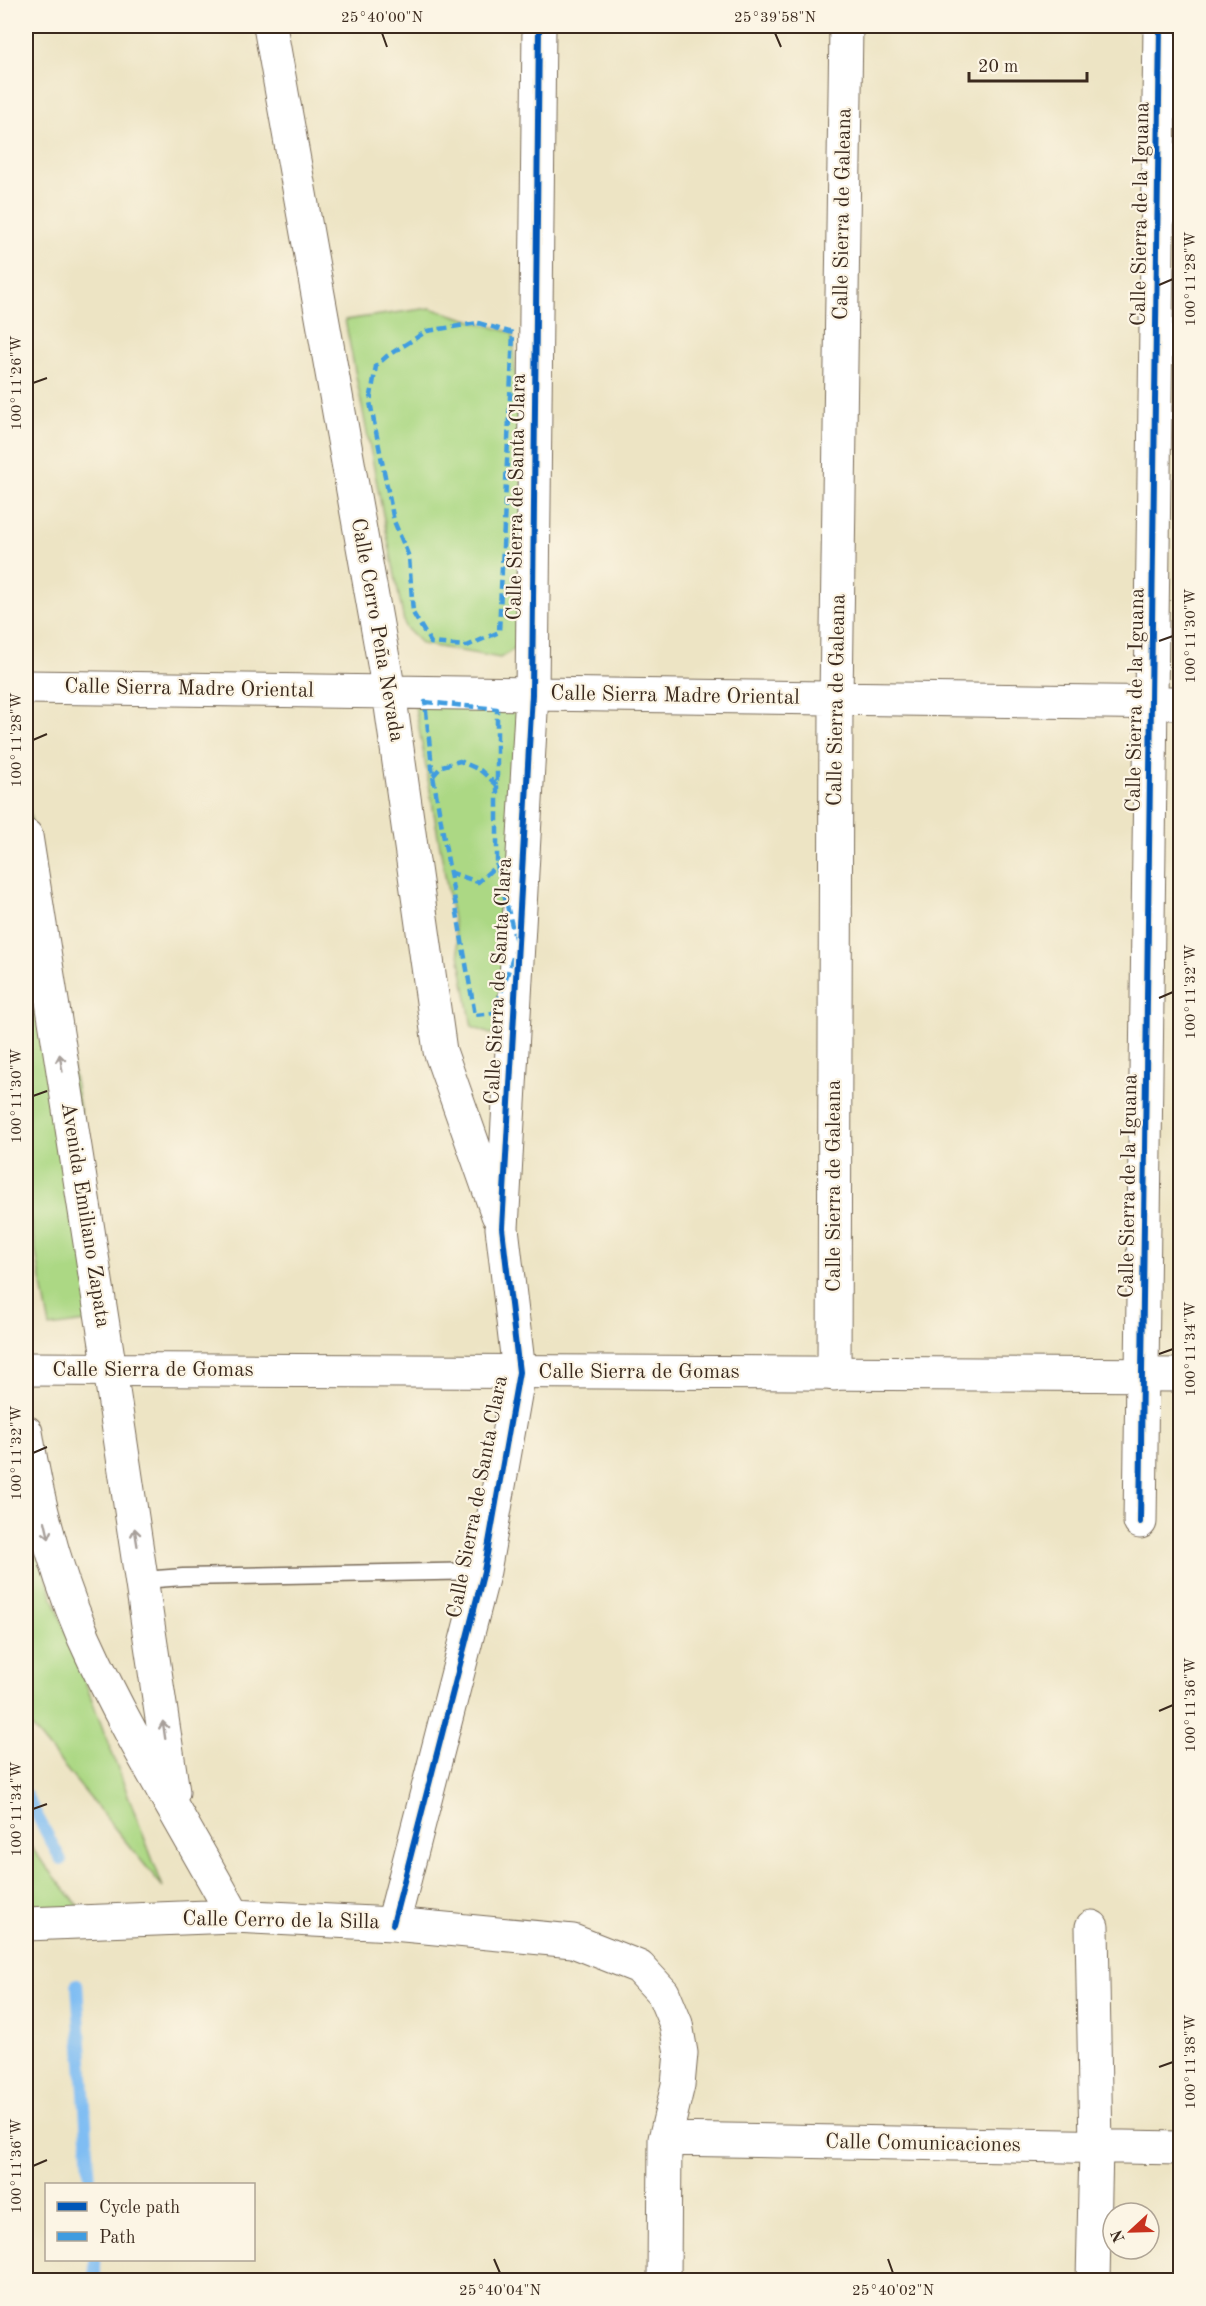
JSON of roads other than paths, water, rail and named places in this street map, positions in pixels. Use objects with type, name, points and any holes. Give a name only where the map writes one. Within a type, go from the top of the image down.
[{"type":"street","name":"Calle Cerro Peña Nevada","points":[[270,26],[388,692],[440,1051],[502,1228]]},
{"type":"street","name":"Calle Sierra de Santa Clara","points":[[393,1924],[484,1571],[519,1372],[502,1228],[532,694],[539,26]]},
{"type":"street","name":"Calle Sierra de Galeana","points":[[834,1374],[836,699],[846,26]]},
{"type":"street","name":"Calle Sierra de la Iguana","points":[[1140,1522],[1143,1375],[1167,703],[1160,26]]},
{"type":"street","name":"Calle Sierra Madre Oriental","points":[[26,687],[1167,703]]},
{"type":"street","name":"Avenida Emiliano Zapata","points":[[26,836],[143,1580],[176,1808]]},
{"type":"street","name":"Calle Sierra de Gomas","points":[[26,1369],[1180,1376]]},
{"type":"street","name":"Avenida Emiliano Zapata","points":[[26,1432],[48,1539],[83,1636],[129,1731],[176,1808],[234,1916]]},
{"type":"street","name":"Calle Cerro de la Silla","points":[[26,1924],[234,1916],[393,1924],[573,1941],[639,1967],[663,1993],[676,2024],[681,2053],[678,2085],[665,2139]]},
{"type":"street","points":[[1092,1927],[1096,2147],[1094,2280]]},
{"type":"street","points":[[664,2280],[665,2139]]},
{"type":"street","name":"Calle Comunicaciones","points":[[665,2139],[1180,2148]]},
{"type":"lane","points":[[143,1580],[484,1571]]},
{"type":"waterway","points":[[26,1795],[61,1860]]},
{"type":"waterway","points":[[77,1984],[90,2183]]},
{"type":"waterway","points":[[95,2261],[95,2280]]}]
